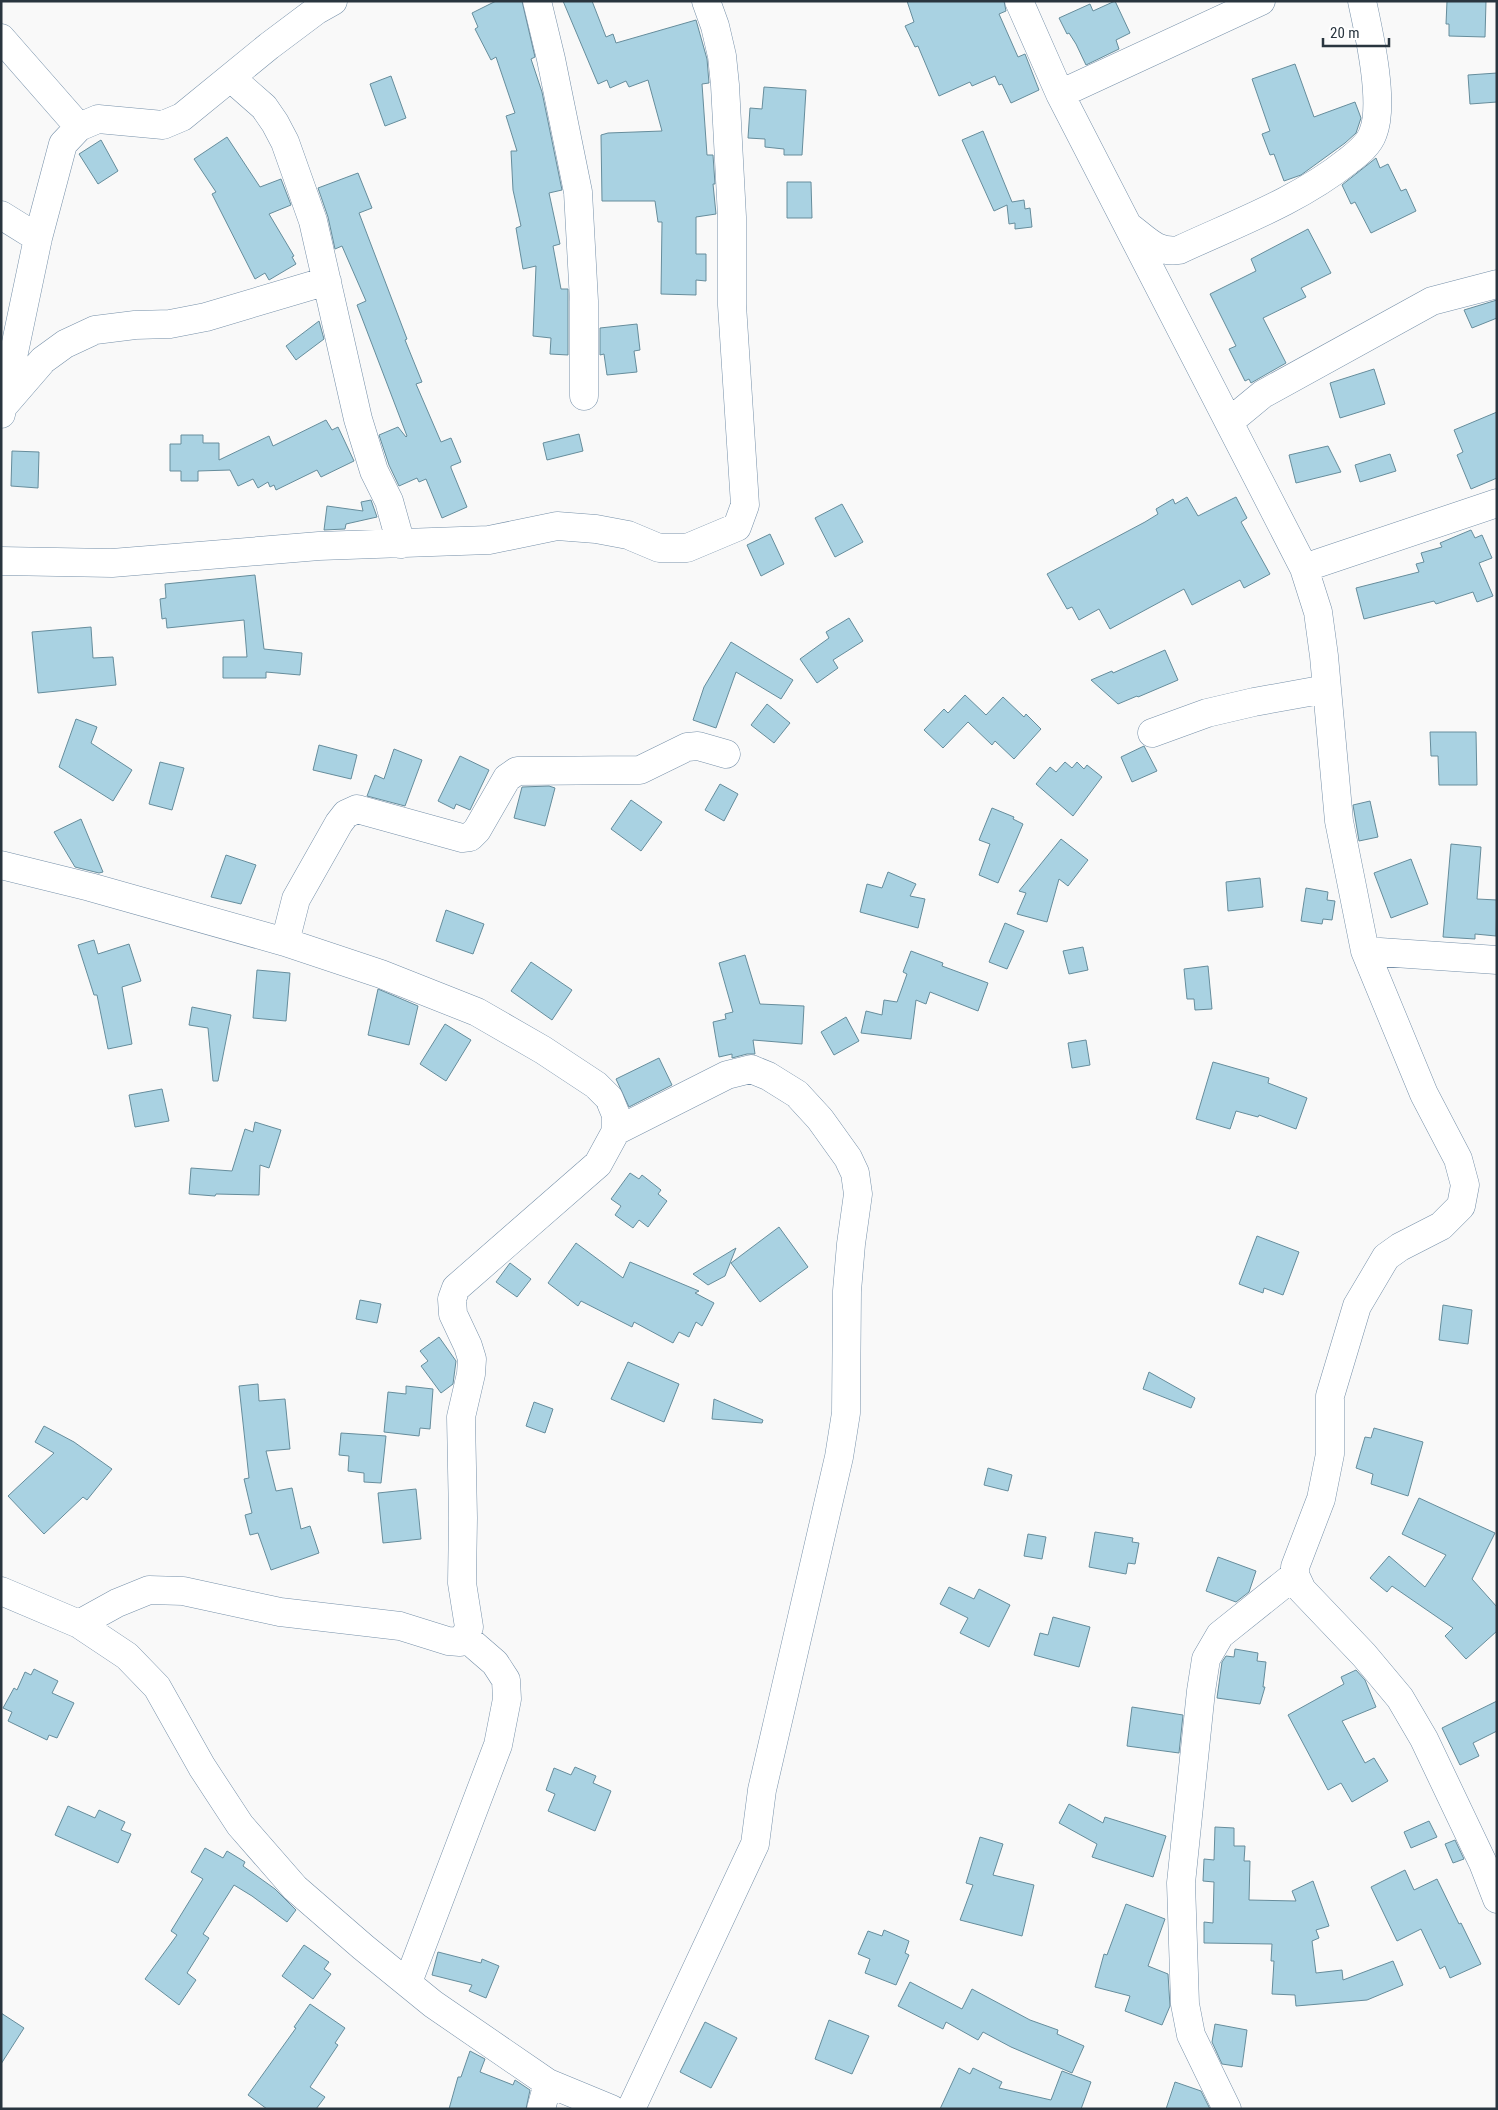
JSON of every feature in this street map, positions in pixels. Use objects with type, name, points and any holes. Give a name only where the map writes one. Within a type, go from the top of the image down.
[{"type":"street","points":[[2,410],[38,238],[63,144],[79,127],[98,119],[163,125],[182,118],[269,46],[317,10],[333,1]]},
{"type":"street","points":[[537,1],[551,59],[578,192],[584,301],[584,396]]},
{"type":"street","points":[[1,561],[112,563],[319,546],[489,540],[557,526],[596,529],[628,535],[659,548],[687,548],[737,527],[745,505],[732,304],[732,217],[726,104],[722,56],[715,26],[706,1]]},
{"type":"street","points":[[1019,1],[1060,94],[1304,568],[1318,612],[1339,821],[1365,951],[1424,1094],[1458,1159],[1465,1185],[1461,1206],[1441,1226],[1400,1247],[1386,1257],[1357,1306],[1330,1396],[1330,1454],[1321,1500],[1296,1567],[1295,1575],[1302,1590],[1364,1655],[1400,1698],[1424,1739],[1483,1862],[1497,1899]]},
{"type":"street","points":[[1060,94],[1183,35],[1239,13],[1261,1]]},
{"type":"street","points":[[1126,224],[1157,247],[1167,251],[1180,250],[1299,195],[1331,174],[1362,150],[1373,134],[1377,110],[1376,83],[1362,1]]},
{"type":"street","points":[[1,38],[79,127]]},
{"type":"street","points":[[231,78],[264,107],[285,142],[313,221],[358,419],[374,471],[389,502],[401,544]]},
{"type":"street","points":[[1,215],[38,238]]},
{"type":"street","points":[[2,410],[43,360],[65,344],[95,330],[135,325],[170,324],[206,317],[327,281]]},
{"type":"street","points":[[1229,422],[1263,394],[1424,305],[1432,301],[1497,284]]},
{"type":"street","points":[[1304,568],[1497,503]]},
{"type":"street","points":[[1152,733],[1207,713],[1326,689]]},
{"type":"street","points":[[285,942],[296,899],[338,823],[346,814],[357,808],[462,838],[470,837],[477,830],[507,778],[516,771],[640,770],[687,747],[698,746],[726,754]]},
{"type":"street","points":[[1,865],[90,887],[285,942],[381,974],[478,1012],[596,1084],[609,1098],[616,1114],[616,1131],[598,1164],[456,1288],[452,1299],[454,1314],[472,1359],[471,1374],[461,1417],[462,1583],[468,1627],[465,1637],[460,1642],[448,1641],[400,1626],[280,1612],[183,1591],[166,1590],[149,1590],[117,1603],[79,1624]]},
{"type":"street","points":[[1365,951],[1497,960]]},
{"type":"street","points":[[616,1131],[727,1075],[751,1070],[768,1076],[796,1094],[820,1119],[848,1158],[855,1173],[858,1194],[846,1291],[846,1413],[839,1457],[762,1790],[755,1844],[631,2109]]},
{"type":"street","points":[[1227,2109],[1191,2035],[1185,2004],[1181,1883],[1201,1691],[1206,1659],[1220,1635],[1295,1575]]},
{"type":"street","points":[[1,1591],[79,1624],[127,1656],[157,1687],[202,1767],[240,1825],[295,1888],[363,1947],[408,1982],[544,2096],[611,2109]]},
{"type":"street","points":[[408,1982],[498,1745],[508,1700],[506,1680],[495,1663],[465,1637]]},
{"type":"building","points":[[496,1],[522,1],[535,57],[531,59],[542,92],[562,190],[549,193],[560,244],[553,246],[561,289],[568,289],[568,355],[550,354],[551,338],[533,336],[536,266],[523,269],[516,228],[521,226],[513,190],[511,151],[517,151],[506,116],[515,113],[496,57],[491,60],[475,29],[478,27],[472,13]]},
{"type":"building","points":[[563,1],[592,1],[606,37],[613,34],[616,43],[696,20],[707,59],[709,83],[702,84],[707,155],[713,155],[716,214],[696,217],[696,254],[706,254],[706,281],[696,280],[696,295],[661,294],[662,222],[658,222],[655,201],[602,201],[601,135],[608,133],[662,131],[648,80],[629,87],[626,81],[610,88],[607,80],[598,84]]},
{"type":"building","points":[[907,1],[1004,1],[1006,11],[999,14],[1018,57],[1025,54],[1039,90],[1011,103],[1002,84],[999,85],[995,76],[972,86],[970,82],[939,96],[918,46],[915,47],[905,26],[914,22]]},
{"type":"building","points":[[1115,1],[1130,33],[1116,40],[1119,49],[1086,65],[1076,44],[1069,33],[1067,34],[1059,18],[1090,4],[1093,11]]},
{"type":"building","points":[[1447,1],[1486,1],[1485,37],[1449,36],[1449,24],[1446,24]]},
{"type":"building","points":[[1295,64],[1314,117],[1355,102],[1361,118],[1356,133],[1345,143],[1301,175],[1284,181],[1274,154],[1270,155],[1262,134],[1270,131],[1252,79]]},
{"type":"building","points":[[1497,73],[1497,102],[1470,104],[1468,75]]},
{"type":"building","points":[[391,76],[406,118],[385,126],[370,84]]},
{"type":"building","points":[[764,87],[806,90],[802,155],[784,155],[784,149],[765,147],[765,139],[748,138],[750,108],[762,109]]},
{"type":"building","points":[[983,131],[1012,202],[1024,200],[1025,209],[1030,208],[1032,227],[1015,229],[1015,223],[1009,224],[1007,205],[994,211],[962,140]]},
{"type":"building","points":[[227,137],[260,187],[281,179],[291,205],[269,214],[294,256],[292,257],[296,264],[269,280],[265,273],[255,279],[212,194],[216,192],[194,159]]},
{"type":"building","points":[[101,140],[118,171],[98,184],[79,154]]},
{"type":"building","points":[[1376,158],[1380,168],[1388,164],[1401,191],[1406,189],[1416,211],[1371,233],[1355,202],[1351,204],[1342,185]]},
{"type":"building","points":[[358,173],[372,208],[359,213],[422,382],[416,384],[441,442],[451,438],[461,462],[451,466],[451,468],[467,507],[442,518],[426,479],[419,482],[417,478],[399,486],[389,465],[379,435],[398,427],[407,436],[357,305],[366,301],[342,246],[335,249],[328,217],[318,188]]},
{"type":"building","points":[[787,182],[811,182],[812,218],[787,218]]},
{"type":"building","points":[[1308,229],[1331,273],[1301,288],[1306,297],[1263,318],[1286,363],[1251,383],[1249,379],[1245,381],[1229,349],[1236,346],[1210,294],[1256,271],[1251,259]]},
{"type":"building","points":[[1497,300],[1497,318],[1472,328],[1464,310]]},
{"type":"building","points":[[319,321],[324,339],[296,360],[286,346]]},
{"type":"building","points":[[637,324],[640,350],[634,351],[637,372],[607,375],[604,354],[600,355],[600,328]]},
{"type":"building","points":[[1374,369],[1385,404],[1340,418],[1330,383]]},
{"type":"building","points":[[1497,412],[1497,478],[1471,489],[1457,455],[1463,452],[1454,430]]},
{"type":"building","points":[[326,420],[332,430],[338,427],[354,461],[321,477],[317,470],[276,490],[274,485],[270,487],[268,482],[258,488],[253,479],[238,486],[230,470],[198,471],[198,481],[181,481],[181,471],[170,471],[170,444],[181,444],[181,435],[203,435],[203,443],[219,443],[219,460],[269,436],[273,446]]},
{"type":"building","points":[[579,434],[583,451],[547,460],[543,443]]},
{"type":"building","points":[[1328,446],[1341,472],[1296,483],[1289,455]]},
{"type":"building","points":[[12,451],[39,452],[38,488],[11,486]]},
{"type":"building","points":[[1390,454],[1396,471],[1360,482],[1355,465]]},
{"type":"building","points":[[1187,497],[1198,516],[1236,497],[1247,518],[1241,522],[1270,574],[1244,588],[1240,580],[1192,605],[1184,589],[1110,629],[1099,609],[1079,620],[1072,607],[1067,609],[1047,574],[1145,522],[1158,514],[1156,509],[1173,499],[1175,504]]},
{"type":"building","points":[[371,500],[377,517],[346,524],[345,529],[324,530],[327,506],[363,511],[361,502]]},
{"type":"building","points":[[842,504],[863,542],[835,557],[815,518]]},
{"type":"building","points":[[1471,530],[1475,538],[1482,535],[1492,558],[1479,563],[1493,596],[1477,602],[1473,592],[1436,604],[1434,601],[1364,619],[1356,588],[1419,572],[1416,564],[1424,562],[1421,553],[1442,547],[1440,543]]},
{"type":"building","points":[[770,534],[784,564],[761,576],[747,545]]},
{"type":"building","points":[[255,575],[264,649],[302,653],[300,675],[266,672],[266,678],[223,678],[223,657],[247,657],[244,620],[167,628],[166,618],[162,619],[160,599],[166,598],[165,584]]},
{"type":"building","points":[[849,618],[863,641],[833,660],[838,668],[817,683],[800,659],[829,638],[826,632]]},
{"type":"building","points":[[91,627],[93,658],[113,657],[116,685],[38,693],[32,632]]},
{"type":"building","points":[[731,642],[793,680],[781,699],[736,672],[716,728],[693,720],[704,687]]},
{"type":"building","points":[[1165,650],[1178,680],[1138,697],[1118,704],[1091,680],[1112,671],[1113,673]]},
{"type":"building","points":[[965,695],[986,715],[1003,697],[1024,717],[1026,714],[1041,729],[1014,759],[995,741],[992,745],[968,722],[943,748],[924,730],[944,709],[948,713]]},
{"type":"building","points":[[767,704],[790,723],[774,743],[751,725]]},
{"type":"building","points":[[76,719],[97,727],[91,743],[132,770],[113,801],[59,767]]},
{"type":"building","points":[[1430,732],[1476,732],[1477,785],[1439,785],[1438,756],[1431,756]]},
{"type":"building","points":[[319,745],[357,755],[351,779],[313,770]]},
{"type":"building","points":[[1144,746],[1157,771],[1132,782],[1121,757]]},
{"type":"building","points":[[394,749],[422,760],[405,806],[367,796],[375,775],[384,779]]},
{"type":"building","points":[[460,756],[489,770],[470,810],[456,804],[454,809],[438,801]]},
{"type":"building","points":[[160,762],[184,768],[172,810],[149,804]]},
{"type":"building","points":[[1065,762],[1072,768],[1077,762],[1084,769],[1087,765],[1102,777],[1073,816],[1036,784],[1050,767],[1056,772]]},
{"type":"building","points":[[720,784],[738,794],[724,821],[705,810]]},
{"type":"building","points":[[549,786],[555,788],[545,826],[514,818],[522,787]]},
{"type":"building","points":[[631,800],[662,822],[641,851],[611,829]]},
{"type":"building","points":[[1370,801],[1378,837],[1359,841],[1353,805]]},
{"type":"building","points":[[992,808],[1014,817],[1013,819],[1023,824],[998,883],[979,875],[990,844],[979,840]]},
{"type":"building","points":[[81,819],[103,872],[99,873],[75,867],[54,832]]},
{"type":"building","points":[[1061,839],[1088,860],[1068,886],[1059,879],[1047,922],[1017,914],[1026,893],[1019,891]]},
{"type":"building","points":[[1451,844],[1481,847],[1477,899],[1497,900],[1496,936],[1475,934],[1475,939],[1443,937]]},
{"type":"building","points":[[226,855],[256,865],[241,904],[211,897]]},
{"type":"building","points":[[1411,859],[1428,904],[1391,918],[1374,873]]},
{"type":"building","points":[[888,872],[916,884],[910,896],[925,899],[918,928],[860,912],[867,884],[882,888]]},
{"type":"building","points":[[1260,878],[1263,907],[1228,911],[1226,882]]},
{"type":"building","points":[[1306,888],[1328,892],[1327,900],[1335,901],[1332,920],[1323,919],[1322,924],[1301,921]]},
{"type":"building","points":[[446,910],[484,924],[473,954],[436,941]]},
{"type":"building","points":[[1005,923],[1024,931],[1007,969],[989,962]]},
{"type":"building","points":[[94,940],[98,954],[129,944],[141,981],[122,987],[132,1044],[108,1049],[97,995],[94,995],[78,945]]},
{"type":"building","points":[[1083,947],[1088,970],[1069,974],[1063,951]]},
{"type":"building","points":[[911,951],[943,963],[942,966],[988,983],[978,1011],[930,992],[926,1004],[916,1000],[911,1039],[861,1033],[866,1011],[882,1015],[884,1000],[897,1002],[907,974],[903,972]]},
{"type":"building","points":[[745,955],[760,1004],[804,1006],[802,1044],[753,1040],[755,1054],[732,1058],[732,1054],[719,1057],[713,1022],[726,1019],[725,1014],[733,1012],[719,963]]},
{"type":"building","points":[[531,962],[572,990],[552,1020],[511,991]]},
{"type":"building","points":[[1208,966],[1212,1009],[1195,1010],[1194,999],[1187,999],[1184,969]]},
{"type":"building","points":[[257,970],[290,973],[286,1021],[253,1018]]},
{"type":"building","points":[[378,989],[418,1006],[409,1045],[368,1035]]},
{"type":"building","points":[[192,1007],[231,1015],[218,1081],[213,1081],[208,1028],[189,1025]]},
{"type":"building","points":[[846,1017],[859,1041],[834,1055],[821,1032]]},
{"type":"building","points":[[445,1024],[471,1040],[446,1081],[420,1064]]},
{"type":"building","points":[[1086,1040],[1090,1065],[1072,1068],[1068,1043]]},
{"type":"building","points":[[659,1058],[672,1085],[629,1107],[616,1079]]},
{"type":"building","points":[[1213,1062],[1269,1078],[1268,1083],[1307,1098],[1296,1129],[1259,1115],[1258,1117],[1236,1111],[1230,1129],[1196,1119]]},
{"type":"building","points":[[162,1089],[169,1121],[135,1127],[129,1095]]},
{"type":"building","points":[[255,1122],[281,1130],[269,1168],[260,1165],[259,1195],[216,1194],[215,1196],[189,1194],[191,1168],[232,1171],[245,1129],[253,1132]]},
{"type":"building","points":[[630,1173],[639,1179],[642,1175],[661,1190],[658,1194],[667,1201],[648,1227],[639,1220],[633,1228],[615,1215],[621,1206],[611,1199]]},
{"type":"building","points":[[779,1227],[808,1267],[760,1302],[731,1263]]},
{"type":"building","points":[[1257,1236],[1299,1252],[1283,1295],[1264,1288],[1263,1293],[1239,1284]]},
{"type":"building","points":[[576,1243],[623,1278],[630,1262],[699,1291],[695,1293],[714,1303],[702,1326],[696,1322],[689,1337],[679,1332],[673,1343],[634,1322],[632,1327],[581,1301],[578,1306],[548,1283]]},
{"type":"building","points":[[736,1248],[725,1276],[708,1285],[693,1274]]},
{"type":"building","points":[[510,1263],[531,1279],[517,1297],[496,1282]]},
{"type":"building","points":[[360,1300],[381,1304],[377,1323],[356,1319]]},
{"type":"building","points":[[1443,1305],[1472,1310],[1468,1344],[1439,1340]]},
{"type":"building","points":[[439,1337],[456,1361],[453,1384],[441,1393],[421,1366],[428,1361],[420,1351]]},
{"type":"building","points":[[628,1362],[679,1384],[664,1422],[611,1399]]},
{"type":"building","points":[[1149,1372],[1195,1398],[1191,1408],[1143,1389]]},
{"type":"building","points":[[258,1384],[259,1401],[285,1399],[290,1449],[266,1451],[276,1491],[292,1488],[301,1529],[310,1526],[319,1553],[271,1570],[258,1533],[250,1535],[245,1515],[252,1513],[244,1479],[249,1478],[239,1386]]},
{"type":"building","points":[[406,1386],[433,1389],[430,1429],[420,1428],[419,1436],[384,1432],[388,1392],[406,1394]]},
{"type":"building","points":[[714,1399],[763,1420],[762,1423],[712,1419]]},
{"type":"building","points":[[534,1402],[553,1409],[545,1433],[526,1426]]},
{"type":"building","points":[[44,1426],[74,1442],[112,1469],[87,1500],[83,1497],[44,1534],[8,1496],[54,1453],[35,1442]]},
{"type":"building","points":[[1374,1428],[1423,1442],[1408,1496],[1371,1484],[1373,1474],[1356,1468],[1365,1437],[1371,1438]]},
{"type":"building","points":[[341,1433],[386,1436],[381,1483],[364,1482],[364,1473],[348,1471],[349,1456],[339,1455]]},
{"type":"building","points":[[988,1468],[1012,1475],[1008,1491],[984,1485]]},
{"type":"building","points":[[416,1489],[421,1539],[383,1543],[378,1493]]},
{"type":"building","points":[[1419,1498],[1495,1533],[1472,1579],[1497,1607],[1497,1631],[1466,1659],[1445,1636],[1453,1628],[1392,1586],[1387,1592],[1370,1578],[1389,1556],[1425,1587],[1446,1555],[1402,1534]]},
{"type":"building","points":[[1095,1532],[1133,1538],[1132,1542],[1139,1543],[1135,1564],[1128,1563],[1126,1574],[1089,1567]]},
{"type":"building","points":[[1028,1534],[1046,1537],[1042,1559],[1024,1556]]},
{"type":"building","points":[[1218,1557],[1256,1571],[1249,1592],[1236,1602],[1206,1591]]},
{"type":"building","points":[[949,1587],[974,1599],[979,1589],[1010,1605],[989,1647],[960,1633],[968,1618],[940,1604]]},
{"type":"building","points":[[1053,1617],[1090,1627],[1079,1667],[1034,1655],[1040,1633],[1048,1635]]},
{"type":"building","points":[[1235,1649],[1258,1653],[1257,1661],[1266,1662],[1263,1687],[1265,1687],[1260,1704],[1217,1698],[1222,1662],[1226,1656],[1234,1657]]},
{"type":"building","points":[[34,1669],[58,1681],[52,1693],[74,1703],[57,1738],[49,1735],[47,1740],[8,1721],[12,1712],[3,1708],[14,1688],[17,1690],[25,1672],[31,1675]]},
{"type":"building","points":[[1356,1670],[1365,1680],[1376,1707],[1342,1721],[1365,1763],[1374,1758],[1388,1781],[1352,1802],[1341,1783],[1328,1790],[1288,1715],[1344,1684],[1341,1677]]},
{"type":"building","points":[[1497,1701],[1497,1731],[1473,1743],[1479,1756],[1460,1765],[1442,1728]]},
{"type":"building","points":[[1132,1707],[1183,1715],[1179,1753],[1127,1746]]},
{"type":"building","points":[[575,1767],[596,1776],[593,1783],[611,1791],[595,1831],[548,1811],[555,1794],[546,1790],[554,1768],[571,1775]]},
{"type":"building","points":[[1069,1804],[1103,1823],[1105,1817],[1166,1836],[1153,1877],[1092,1857],[1097,1844],[1059,1823]]},
{"type":"building","points":[[68,1806],[95,1818],[99,1810],[125,1822],[121,1830],[131,1834],[118,1863],[55,1835]]},
{"type":"building","points":[[1429,1821],[1437,1837],[1411,1848],[1404,1832]]},
{"type":"building","points":[[1215,1827],[1234,1828],[1234,1846],[1245,1846],[1244,1861],[1250,1861],[1249,1900],[1296,1901],[1292,1891],[1313,1881],[1329,1926],[1316,1930],[1319,1938],[1312,1941],[1316,1973],[1342,1970],[1343,1980],[1393,1961],[1403,1985],[1367,2000],[1296,2006],[1295,1995],[1272,1994],[1274,1961],[1271,1961],[1272,1944],[1204,1943],[1204,1922],[1213,1923],[1214,1882],[1203,1881],[1204,1859],[1214,1860]]},
{"type":"building","points":[[980,1837],[1003,1844],[993,1875],[1034,1885],[1022,1936],[960,1920],[973,1885],[966,1883]]},
{"type":"building","points":[[1455,1840],[1464,1859],[1453,1863],[1445,1844]]},
{"type":"building","points":[[205,1848],[223,1858],[227,1851],[245,1862],[243,1866],[275,1889],[296,1910],[287,1922],[234,1885],[203,1934],[209,1938],[187,1973],[196,1980],[179,2005],[145,1979],[177,1935],[171,1931],[203,1879],[191,1872]]},
{"type":"building","points":[[1405,1870],[1414,1890],[1437,1879],[1481,1964],[1450,1978],[1445,1966],[1440,1969],[1421,1929],[1397,1941],[1371,1887]]},
{"type":"building","points":[[1126,1904],[1165,1919],[1148,1966],[1168,1974],[1170,2006],[1162,2025],[1125,2011],[1130,1996],[1095,1987],[1104,1954],[1107,1955]]},
{"type":"building","points":[[884,1930],[909,1941],[905,1953],[909,1955],[896,1985],[865,1973],[870,1959],[858,1954],[868,1931],[882,1936]]},
{"type":"building","points":[[304,1945],[329,1962],[324,1969],[331,1974],[313,1999],[282,1976]]},
{"type":"building","points":[[438,1952],[481,1963],[482,1959],[499,1966],[486,1998],[469,1991],[472,1985],[432,1975]]},
{"type":"building","points":[[910,1982],[962,2009],[972,1989],[1030,2020],[1058,2030],[1057,2034],[1084,2046],[1072,2073],[1011,2047],[983,2032],[978,2040],[946,2022],[943,2029],[898,2006]]},
{"type":"building","points":[[310,2004],[345,2028],[335,2043],[338,2045],[310,2087],[325,2097],[316,2109],[267,2109],[248,2095],[296,2028],[294,2027]]},
{"type":"building","points":[[1,2013],[24,2028],[1,2064]]},
{"type":"building","points":[[829,2020],[869,2036],[852,2074],[815,2059]]},
{"type":"building","points":[[705,2022],[737,2038],[711,2088],[680,2072]]},
{"type":"building","points":[[1215,2024],[1247,2030],[1242,2067],[1222,2064],[1212,2042]]},
{"type":"building","points":[[470,2051],[485,2059],[480,2072],[513,2085],[515,2080],[530,2090],[526,2109],[449,2109],[458,2077],[461,2077]]},
{"type":"building","points":[[959,2068],[970,2074],[973,2068],[1002,2082],[999,2088],[1051,2100],[1062,2071],[1091,2082],[1081,2109],[940,2109]]},
{"type":"building","points":[[1175,2082],[1201,2091],[1210,2109],[1166,2109]]}]
